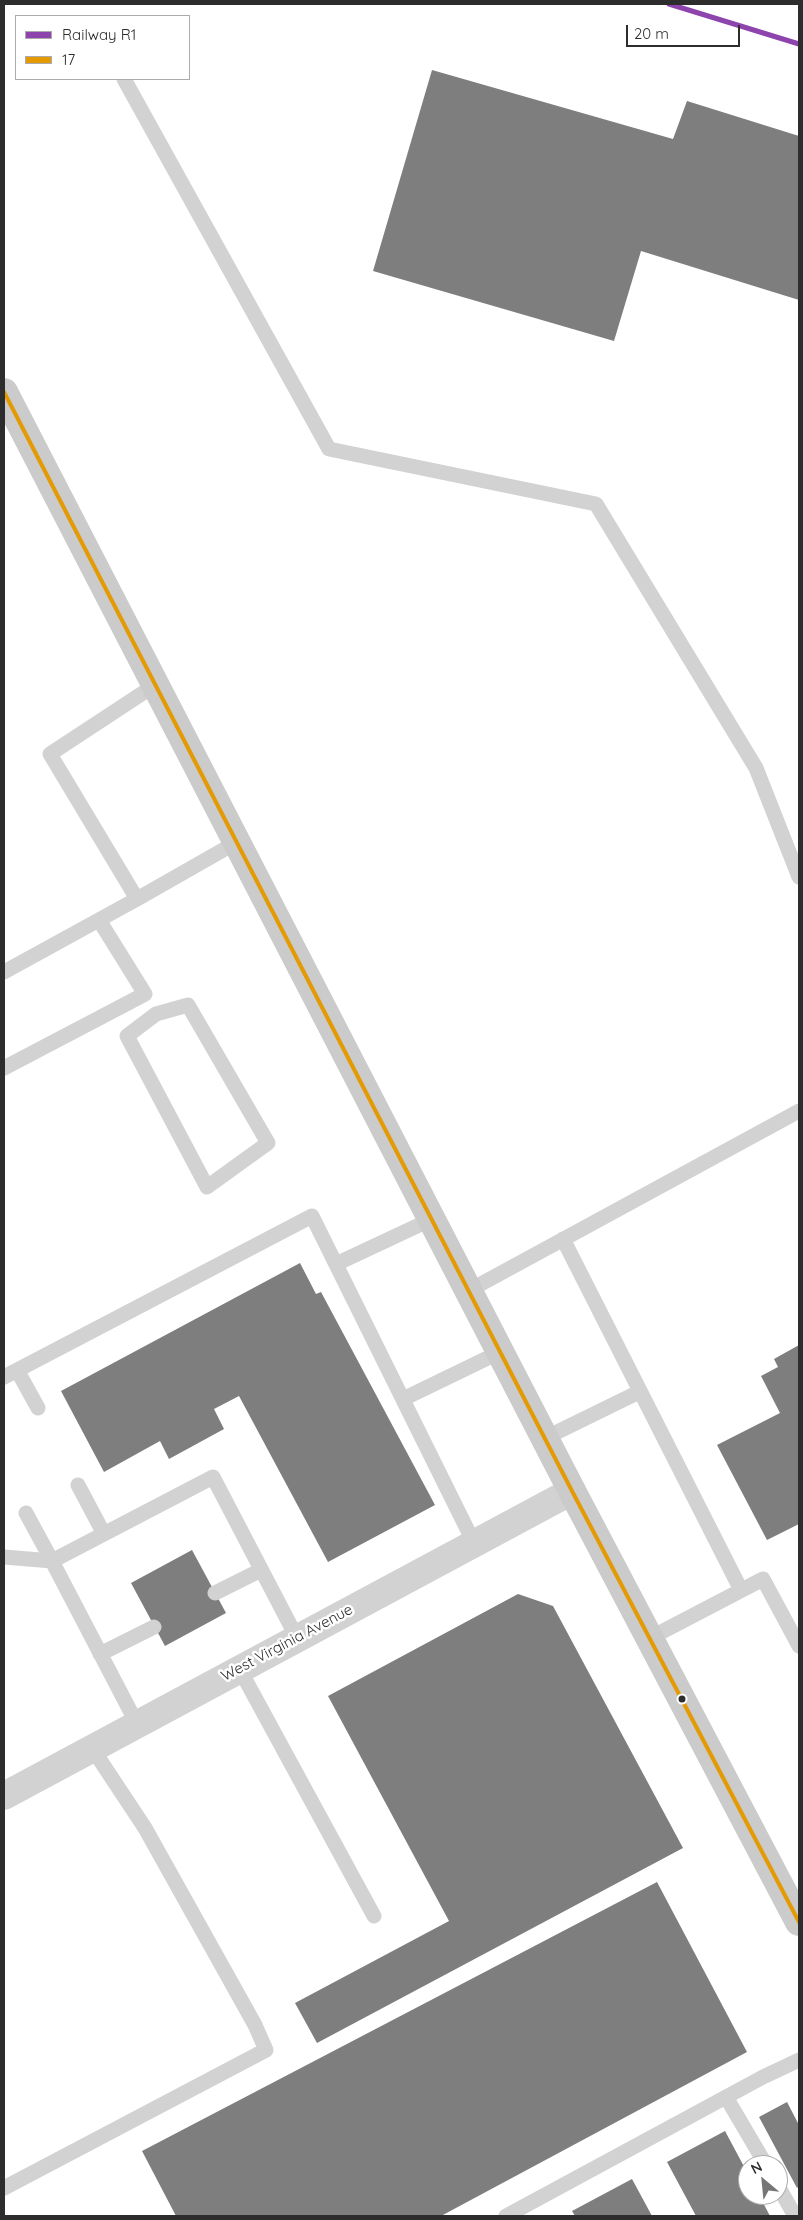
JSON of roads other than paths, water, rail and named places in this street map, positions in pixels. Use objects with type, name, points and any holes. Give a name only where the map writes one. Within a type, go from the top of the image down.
[{"type":"main road","points":[[4,392],[468,1291],[799,1922]]},
{"type":"street","name":"West Virginia Avenue","points":[[4,1796],[239,1668],[572,1491]]},
{"type":"lane","points":[[125,80],[329,448],[596,504],[756,768],[799,877]]},
{"type":"lane","points":[[137,899],[50,754],[155,685]]},
{"type":"lane","points":[[4,972],[237,842]]},
{"type":"lane","points":[[99,920],[156,1014]]},
{"type":"lane","points":[[4,1068],[145,994]]},
{"type":"lane","points":[[188,1005],[268,1143],[207,1187],[127,1036],[156,1014],[188,1005]]},
{"type":"lane","points":[[468,1291],[799,1111]]},
{"type":"lane","points":[[4,1377],[312,1216],[474,1543]]},
{"type":"lane","points":[[336,1264],[432,1219]]},
{"type":"lane","points":[[564,1239],[639,1392],[741,1590]]},
{"type":"lane","points":[[403,1399],[500,1352]]},
{"type":"lane","points":[[18,1370],[38,1408]]},
{"type":"lane","points":[[545,1438],[639,1392]]},
{"type":"lane","points":[[4,1557],[52,1561],[213,1477],[297,1638]]},
{"type":"lane","points":[[78,1485],[104,1534]]},
{"type":"lane","points":[[26,1512],[137,1724]]},
{"type":"lane","points":[[216,1593],[261,1570]]},
{"type":"lane","points":[[650,1638],[763,1579],[799,1646]]},
{"type":"lane","points":[[100,1654],[154,1627]]},
{"type":"lane","points":[[239,1668],[374,1916]]},
{"type":"lane","points":[[4,2188],[266,2050],[255,2025],[145,1828],[92,1748]]},
{"type":"lane","points":[[506,2216],[763,2077],[799,2060]]},
{"type":"lane","points":[[726,2097],[760,2155]]},
{"type":"lane","points":[[788,2204],[795,2216]]},
{"type":"rail line","name":"R1","points":[[669,4],[799,44]]}]
